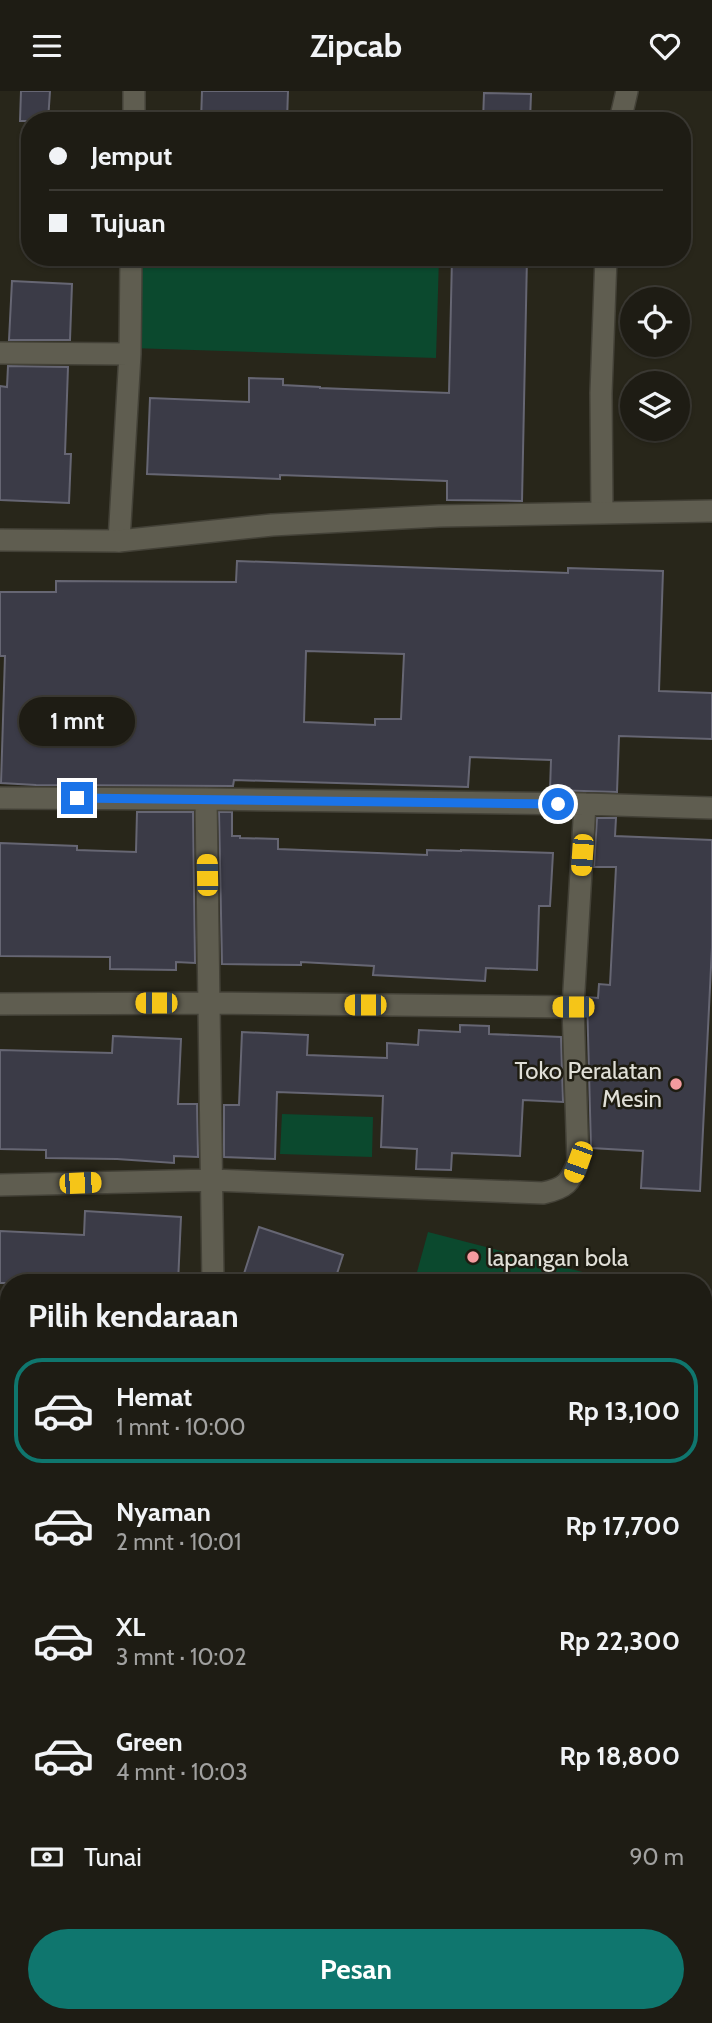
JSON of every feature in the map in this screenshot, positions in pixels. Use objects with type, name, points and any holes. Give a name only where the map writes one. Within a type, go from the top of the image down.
[{"type":"street","points":[[134,91],[134,112]]},
{"type":"street","points":[[622,112],[626,91]]},
{"type":"street","points":[[119,541],[130,354],[131,266]]},
{"type":"street","points":[[602,512],[601,393],[606,266]]},
{"type":"street","points":[[0,353],[130,354]]},
{"type":"street","points":[[0,540],[119,541],[272,525],[439,516],[712,510]]},
{"type":"street","points":[[0,798],[585,804],[712,808]]},
{"type":"street","points":[[206,799],[213,1274]]},
{"type":"street","points":[[0,1185],[212,1180],[543,1193],[560,1189],[571,1179],[578,1162],[573,1007],[585,804]]},
{"type":"street","points":[[0,1004],[573,1007]]},
{"type":"green space","points":[[134,266],[439,266],[436,358],[131,348]]},
{"type":"green space","points":[[282,1114],[373,1117],[372,1157],[280,1154]]},
{"type":"green space","name":"lapangan bola","points":[[428,1232],[590,1274],[416,1274]]},
{"type":"building","points":[[21,91],[50,91],[49,112],[21,112],[20,121]]},
{"type":"building","points":[[202,91],[288,91],[287,112],[201,112]]},
{"type":"building","points":[[484,93],[531,94],[530,112],[483,112]]},
{"type":"building","points":[[452,266],[527,266],[522,501],[447,500],[447,481],[280,475],[280,479],[147,474],[150,398],[249,402],[249,378],[283,379],[283,385],[320,388],[449,393]]},
{"type":"building","points":[[12,281],[72,284],[70,340],[9,340]]},
{"type":"building","points":[[8,366],[68,367],[65,454],[71,454],[69,503],[0,500],[0,386],[7,387]]},
{"type":"building","points":[[237,561],[568,573],[568,568],[663,571],[659,691],[712,693],[712,739],[619,736],[617,792],[550,790],[551,760],[470,757],[468,787],[234,780],[233,786],[1,783],[5,656],[0,656],[0,592],[56,592],[56,581],[236,582]],"holes":[[[306,651],[404,654],[401,719],[375,719],[375,725],[304,722]]]},
{"type":"building","points":[[137,812],[193,812],[195,963],[176,962],[176,970],[110,969],[110,957],[0,956],[0,843],[136,852]]},
{"type":"building","points":[[219,812],[232,812],[232,836],[278,839],[278,849],[427,855],[427,850],[553,853],[550,906],[539,906],[537,970],[486,968],[485,981],[373,975],[374,966],[301,962],[301,965],[222,964]]},
{"type":"building","name":"Toko Peralatan Mesin","points":[[597,818],[616,818],[615,836],[712,840],[712,947],[700,1191],[641,1188],[643,1151],[591,1148],[587,997],[598,998],[599,984],[610,985],[616,867],[594,867]]},
{"type":"building","points":[[460,1025],[489,1026],[489,1034],[561,1037],[563,1102],[523,1100],[520,1156],[452,1153],[451,1170],[416,1169],[417,1149],[381,1147],[383,1096],[277,1092],[275,1159],[224,1157],[224,1105],[239,1105],[242,1032],[308,1035],[307,1055],[387,1058],[387,1043],[418,1045],[419,1030],[460,1032]]},
{"type":"building","points":[[113,1036],[181,1039],[178,1104],[197,1104],[198,1157],[174,1156],[174,1163],[46,1158],[46,1150],[0,1149],[0,1050],[112,1053]]},
{"type":"building","points":[[85,1211],[181,1217],[178,1274],[0,1274],[0,1231],[84,1235]]},
{"type":"building","points":[[259,1227],[343,1255],[337,1274],[244,1274]]},
{"type":"place","name":"Toko Peralatan Mesin","points":[[676,1084]]},
{"type":"place","name":"lapangan bola","points":[[473,1257]]},
{"type":"route","points":[[77,798],[558,804]]}]
